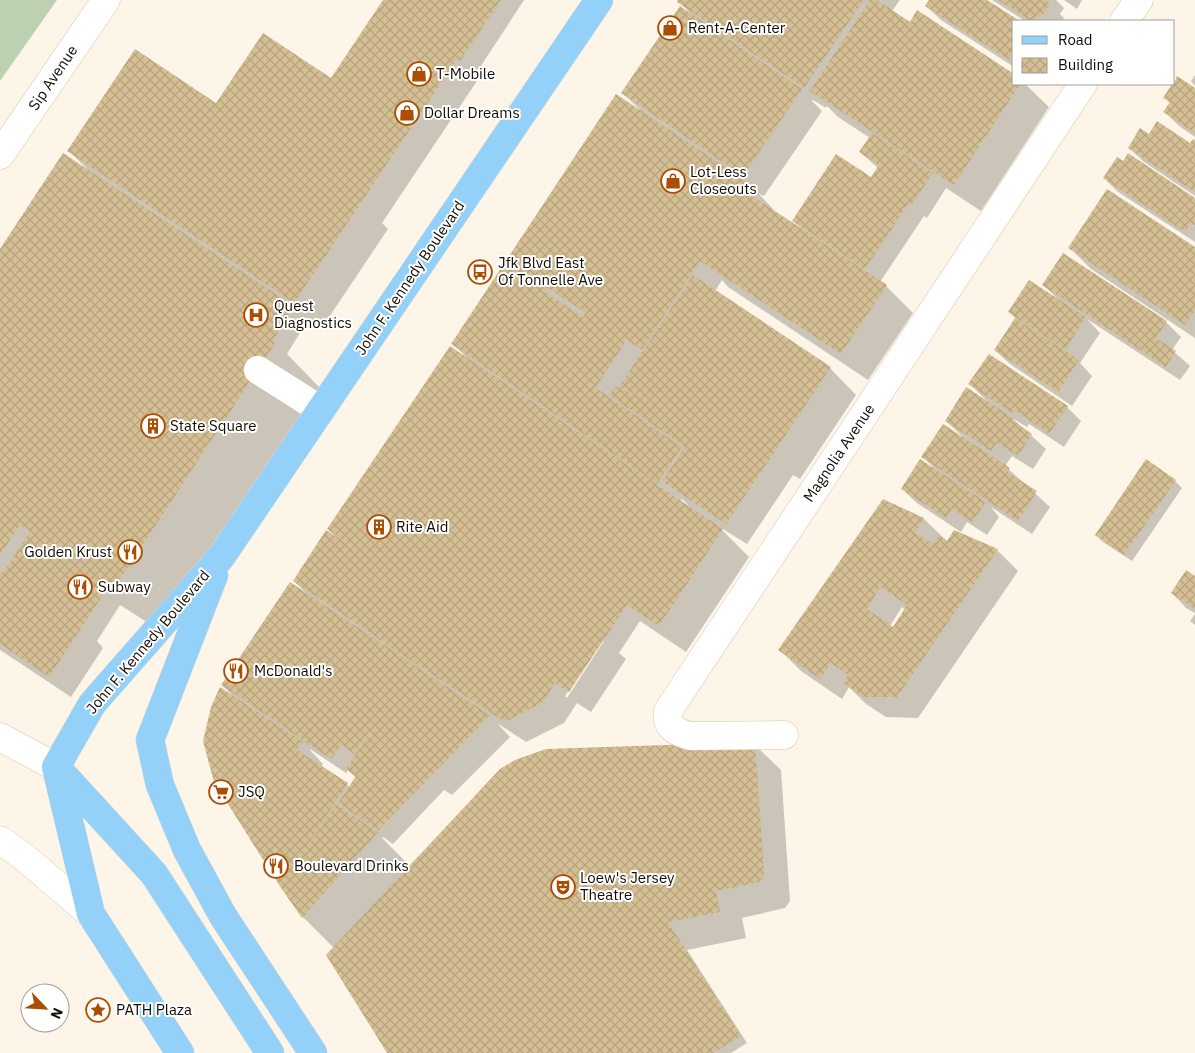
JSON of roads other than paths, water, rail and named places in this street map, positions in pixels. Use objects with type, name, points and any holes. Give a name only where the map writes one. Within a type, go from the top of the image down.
[{"type":"main road","name":"John F. Kennedy Boulevard","points":[[56,767],[92,704],[221,557],[599,0]]},
{"type":"main road","name":"John F. Kennedy Boulevard","points":[[221,557],[150,740],[160,785],[187,850],[223,916],[313,1053]]},
{"type":"main road","points":[[56,767],[91,914],[180,1053]]},
{"type":"main road","points":[[56,767],[154,874],[270,1053]]},
{"type":"street","name":"Sip Avenue","points":[[0,155],[106,0]]},
{"type":"street","points":[[1125,20],[1138,0]]},
{"type":"street","name":"Magnolia Avenue","points":[[784,735],[691,736],[674,730],[668,724],[666,718],[668,711],[1082,85]]},
{"type":"street","points":[[258,370],[321,410]]},
{"type":"street","points":[[0,737],[56,767]]},
{"type":"street","points":[[0,840],[24,857],[91,914]]},
{"type":"place","name":"Rent-A-Center","points":[[670,28]]},
{"type":"place","name":"T-Mobile","points":[[419,74]]},
{"type":"place","name":"Dollar Dreams","points":[[407,113]]},
{"type":"place","name":"Lot-Less Closeouts","points":[[673,181]]},
{"type":"place","name":"Jfk Blvd East Of Tonnelle Ave","points":[[480,272]]},
{"type":"place","name":"Quest Diagnostics","points":[[256,315]]},
{"type":"place","name":"State Square","points":[[153,426]]},
{"type":"place","name":"Rite Aid","points":[[379,527]]},
{"type":"place","name":"Golden Krust","points":[[130,552]]},
{"type":"place","name":"Subway","points":[[80,587]]},
{"type":"place","name":"McDonald's","points":[[236,671]]},
{"type":"place","name":"JSQ","points":[[221,792]]},
{"type":"place","name":"Boulevard Drinks","points":[[276,866]]},
{"type":"place","name":"Loew's Jersey Theatre","points":[[563,887]]},
{"type":"place","name":"PATH Plaza","points":[[98,1010]]}]
